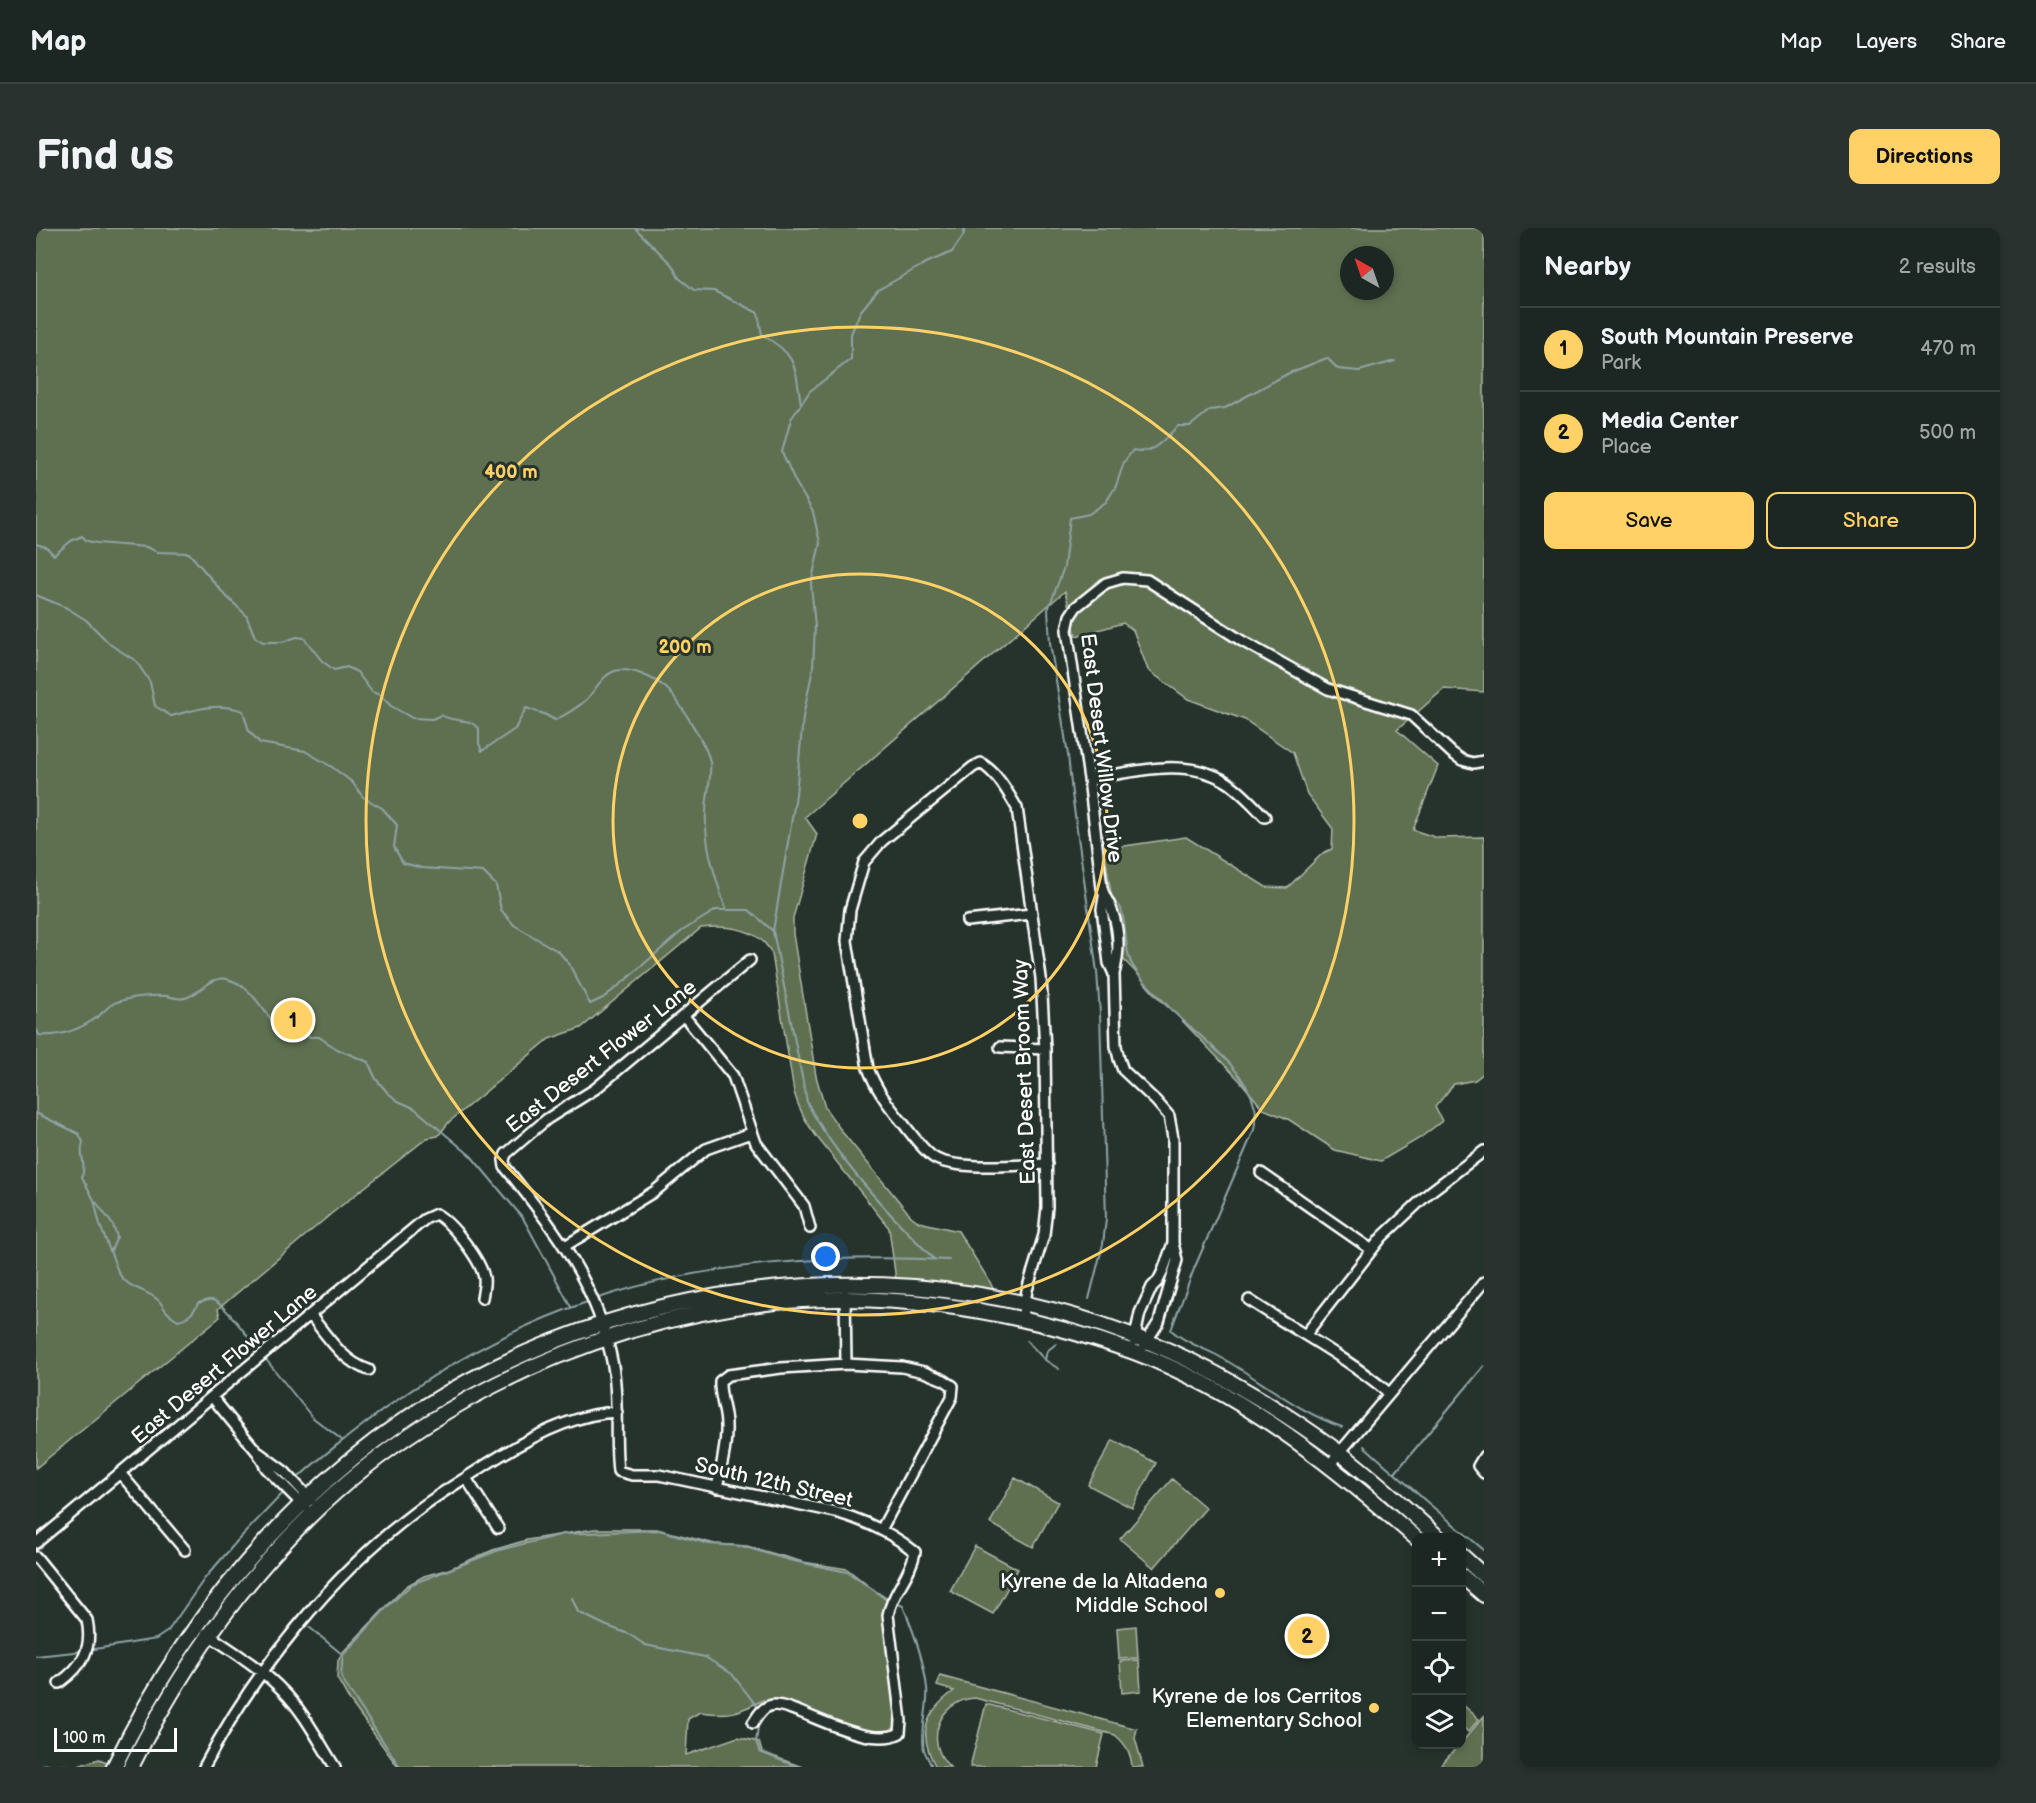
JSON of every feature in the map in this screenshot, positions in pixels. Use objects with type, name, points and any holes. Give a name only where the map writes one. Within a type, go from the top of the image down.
[{"type":"street","name":"East Desert Willow Drive","points":[[1135,1353],[1147,1342],[1159,1322],[1177,1260],[1173,1243],[1172,1114],[1124,1070],[1116,1046],[1114,974],[1109,963],[1102,909],[1104,897],[1067,630],[1070,616],[1091,594],[1106,583],[1123,578],[1147,580],[1242,641],[1328,689],[1412,715],[1462,760],[1473,763],[1484,761]]},
{"type":"street","name":"East Desert Broom Way","points":[[1022,1320],[1024,1303],[1044,1235],[1047,1207],[1047,1164],[1045,1049],[1041,978],[1017,808],[1004,785],[990,769],[981,763],[973,767],[872,850],[864,862],[850,910],[847,941],[868,1068],[874,1085],[933,1157],[947,1163],[965,1165],[1047,1164]]},
{"type":"street","points":[[1089,779],[1168,767],[1187,768],[1210,773],[1228,783],[1265,817]]},
{"type":"street","points":[[967,921],[1031,914]]},
{"type":"street","name":"East Desert Flower Lane","points":[[566,1246],[540,1209],[505,1167],[506,1154],[547,1119],[595,1089],[750,960]]},
{"type":"street","points":[[684,1016],[738,1085],[751,1133],[762,1152],[804,1206],[810,1228]]},
{"type":"street","points":[[1000,1047],[1045,1049]]},
{"type":"street","points":[[204,1767],[263,1673],[309,1613],[355,1565],[413,1513],[465,1478],[529,1440],[592,1414],[617,1412],[613,1366],[602,1325],[566,1246],[655,1191],[706,1149],[751,1133]]},
{"type":"street","points":[[1306,1334],[1382,1237],[1430,1192],[1484,1151]]},
{"type":"street","points":[[1261,1173],[1372,1250]]},
{"type":"street","name":"East Desert Flower Lane","points":[[36,1543],[425,1219],[436,1214],[444,1218],[476,1258],[484,1279],[482,1298]]},
{"type":"street","name":"East Desert Willow Drive","points":[[1135,1353],[1133,1337],[1140,1313],[1152,1287],[1163,1271],[1173,1243]]},
{"type":"street","points":[[1330,1464],[1484,1282]]},
{"type":"street","points":[[844,1284],[846,1364]]},
{"type":"street","points":[[114,1767],[152,1696],[197,1626],[247,1562],[365,1449],[398,1425],[460,1387],[511,1360],[554,1341],[656,1309],[721,1294],[844,1284],[934,1289],[1024,1303],[1104,1326],[1191,1361],[1271,1406],[1339,1452],[1433,1533]]},
{"type":"street","points":[[131,1767],[166,1702],[209,1635],[307,1504],[466,1401],[519,1373],[606,1339],[673,1320],[727,1309],[845,1299],[936,1305],[1022,1320],[1084,1335],[1135,1353],[1224,1395],[1265,1418],[1330,1464],[1412,1535]]},
{"type":"street","points":[[1249,1300],[1364,1372],[1389,1393]]},
{"type":"street","points":[[311,1316],[347,1359],[369,1370]]},
{"type":"street","points":[[717,1488],[726,1424],[720,1382],[728,1375],[781,1368],[846,1364],[902,1367],[924,1372],[953,1386],[952,1397],[881,1530]]},
{"type":"street","points":[[460,1387],[466,1401]]},
{"type":"street","points":[[212,1397],[258,1453],[275,1478],[307,1504]]},
{"type":"street","name":"South 12th Street","points":[[617,1412],[618,1471],[632,1475],[659,1475],[850,1516],[881,1530],[915,1552],[913,1562],[890,1603],[888,1616],[901,1720],[900,1733],[891,1738],[862,1735],[784,1707],[770,1706],[761,1712],[753,1723]]},
{"type":"street","points":[[258,1453],[298,1485],[307,1504]]},
{"type":"street","points":[[1481,1469],[1484,1455]]},
{"type":"street","points":[[275,1478],[282,1470]]},
{"type":"street","points":[[120,1473],[186,1550]]},
{"type":"street","points":[[465,1478],[498,1528]]},
{"type":"street","points":[[36,1557],[87,1620],[90,1643],[82,1660],[70,1676],[59,1683]]},
{"type":"street","points":[[1466,1560],[1482,1574],[1466,1580],[1484,1595]]},
{"type":"street","points":[[197,1626],[263,1673],[284,1691],[298,1708],[335,1767]]},
{"type":"green space","points":[[36,228],[1484,228],[1484,692],[1444,689],[1397,730],[1438,766],[1413,830],[1438,838],[1484,837],[1484,1073],[1475,1080],[1454,1084],[1435,1107],[1442,1121],[1420,1138],[1381,1161],[1335,1150],[1288,1119],[1263,1109],[1241,1082],[1121,957],[1104,849],[1186,837],[1266,887],[1287,888],[1323,853],[1332,849],[1333,829],[1307,794],[1293,753],[1245,720],[1188,699],[1148,670],[1133,630],[1123,623],[1076,636],[1065,591],[805,817],[817,834],[793,918],[793,934],[816,1076],[825,1108],[911,1216],[919,1222],[958,1231],[990,1282],[1001,1306],[966,1299],[898,1295],[889,1228],[813,1132],[798,1105],[772,954],[767,945],[751,934],[742,930],[721,927],[701,928],[581,1028],[549,1039],[449,1122],[438,1136],[427,1138],[331,1214],[218,1309],[220,1317],[36,1468]]},
{"type":"green space","points":[[1113,1440],[1156,1463],[1132,1508],[1088,1485]]},
{"type":"green space","points":[[1015,1478],[1058,1502],[1033,1547],[990,1523]]},
{"type":"green space","points":[[1172,1479],[1206,1508],[1154,1568],[1120,1539]]},
{"type":"green space","points":[[594,1529],[657,1529],[715,1544],[747,1546],[803,1562],[847,1569],[890,1603],[900,1733],[877,1737],[763,1700],[733,1712],[719,1714],[700,1712],[688,1719],[686,1755],[738,1737],[759,1742],[762,1752],[802,1767],[398,1767],[350,1701],[337,1678],[338,1661],[343,1652],[406,1586],[424,1576],[527,1540]]},
{"type":"green space","points":[[975,1546],[1018,1569],[993,1614],[950,1591]]},
{"type":"green space","points":[[1136,1626],[1138,1658],[1119,1659],[1117,1628]]},
{"type":"green space","points":[[1139,1660],[1141,1691],[1122,1693],[1120,1661]]},
{"type":"green space","points":[[940,1676],[1137,1729],[1135,1738],[1143,1767],[1132,1767],[1127,1749],[1115,1735],[975,1698],[952,1706],[944,1714],[939,1724],[937,1746],[950,1767],[936,1767],[927,1744],[927,1724],[936,1707],[954,1691],[937,1686]]},
{"type":"green space","points":[[986,1704],[1104,1734],[1096,1767],[970,1767]]},
{"type":"green space","points":[[1466,1708],[1479,1719],[1468,1732],[1466,1730]]},
{"type":"green space","points":[[1484,1716],[1484,1767],[1439,1767],[1455,1749],[1466,1749],[1466,1737]]},
{"type":"green space","points":[[99,1759],[107,1762],[106,1767],[36,1767],[36,1764],[78,1766]]},
{"type":"waterway","points":[[635,228],[672,265],[679,278],[694,290],[714,291],[758,313],[762,335],[782,349],[793,363],[801,404]]},
{"type":"waterway","points":[[934,1259],[864,1185],[833,1144],[807,1102],[773,931],[796,795],[803,717],[813,668],[815,626],[811,584],[820,543],[813,512],[782,452],[791,419],[810,391],[851,359],[851,334],[860,312],[878,290],[926,263],[952,252],[963,236],[965,228]]},
{"type":"waterway","points":[[1089,1299],[1103,1244],[1106,1219],[1100,1014],[1097,972],[1068,755],[1050,643],[1048,610],[1064,567],[1070,518],[1089,514],[1106,502],[1116,486],[1124,462],[1133,450],[1153,448],[1178,426],[1190,426],[1210,410],[1225,408],[1289,373],[1327,358],[1338,369],[1359,371],[1395,361]]},
{"type":"waterway","points":[[36,544],[46,547],[54,555],[71,541],[82,536],[87,541],[97,543],[146,547],[158,552],[189,553],[224,594],[246,615],[255,637],[263,642],[282,642],[297,637],[304,638],[322,661],[334,670],[347,667],[357,672],[372,692],[380,695],[391,706],[412,718],[432,719],[441,715],[474,724],[479,728],[479,743],[482,751],[515,729],[526,708],[555,720],[582,703],[610,673],[621,670],[642,674],[671,693],[708,755],[710,781],[706,806],[707,838],[726,910]]},
{"type":"waterway","points":[[36,595],[67,608],[86,620],[111,645],[136,661],[150,682],[155,706],[171,716],[199,709],[234,708],[243,711],[249,731],[260,743],[305,751],[332,767],[352,782],[363,797],[382,808],[397,825],[394,847],[403,863],[422,868],[483,872],[496,885],[501,910],[514,925],[559,952],[569,964],[590,1004],[603,998],[622,983],[682,931],[716,910],[749,910],[773,931]]},
{"type":"waterway","points":[[1120,906],[1128,954],[1133,966],[1150,989],[1235,1070],[1247,1088],[1256,1110],[1254,1130],[1194,1269],[1171,1330],[1188,1342],[1235,1366],[1310,1413],[1342,1427]]},
{"type":"waterway","points":[[36,1028],[39,1035],[63,1033],[85,1025],[112,1004],[123,1000],[155,996],[183,999],[217,979],[230,980],[239,984],[252,995],[282,1030],[294,1023],[303,1022],[309,1037],[319,1037],[337,1049],[368,1062],[376,1079],[388,1093],[398,1101],[414,1108],[471,1156],[523,1218],[571,1307]]},
{"type":"waterway","points":[[36,1113],[79,1134],[83,1142],[82,1177],[94,1200],[100,1225],[123,1279],[158,1300],[167,1312],[178,1320],[191,1314],[198,1303],[210,1300],[217,1302],[260,1353]]},
{"type":"waterway","points":[[96,1202],[113,1225],[117,1237],[111,1251]]},
{"type":"waterway","points":[[596,1299],[681,1276],[771,1263],[861,1258],[949,1260]]},
{"type":"waterway","points":[[297,1479],[377,1414],[435,1375],[526,1326],[590,1301]]},
{"type":"waterway","points":[[1027,1341],[1045,1360],[1059,1369]]},
{"type":"waterway","points":[[1045,1360],[1047,1351],[1056,1344]]},
{"type":"waterway","points":[[264,1357],[312,1417],[342,1440]]},
{"type":"waterway","points":[[1395,1473],[1484,1366]]},
{"type":"waterway","points":[[1364,1446],[1484,1550]]},
{"type":"waterway","points":[[89,1650],[156,1639],[168,1631],[205,1578],[285,1491]]},
{"type":"waterway","points":[[309,1627],[343,1655],[387,1607],[412,1584],[499,1550],[564,1534],[659,1530],[709,1544],[742,1546],[789,1560],[847,1572],[889,1600]]},
{"type":"waterway","points":[[572,1598],[578,1612],[629,1634],[645,1645],[705,1657],[732,1674],[759,1709]]},
{"type":"waterway","points":[[894,1602],[903,1606],[924,1667],[927,1696],[923,1742],[932,1767]]},
{"type":"waterway","points":[[36,1656],[84,1651]]},
{"type":"waterway","points":[[343,1655],[341,1675],[343,1681],[400,1767]]},
{"type":"waterway","points":[[759,1720],[756,1742],[760,1752],[798,1767]]},
{"type":"place","name":"South Mountain Preserve","points":[[293,1020]]},
{"type":"place","name":"Kyrene de la Altadena Middle School","points":[[1220,1593]]},
{"type":"place","name":"Media Center","points":[[1307,1636]]},
{"type":"place","name":"Kyrene de los Cerritos Elementary School","points":[[1374,1708]]}]
